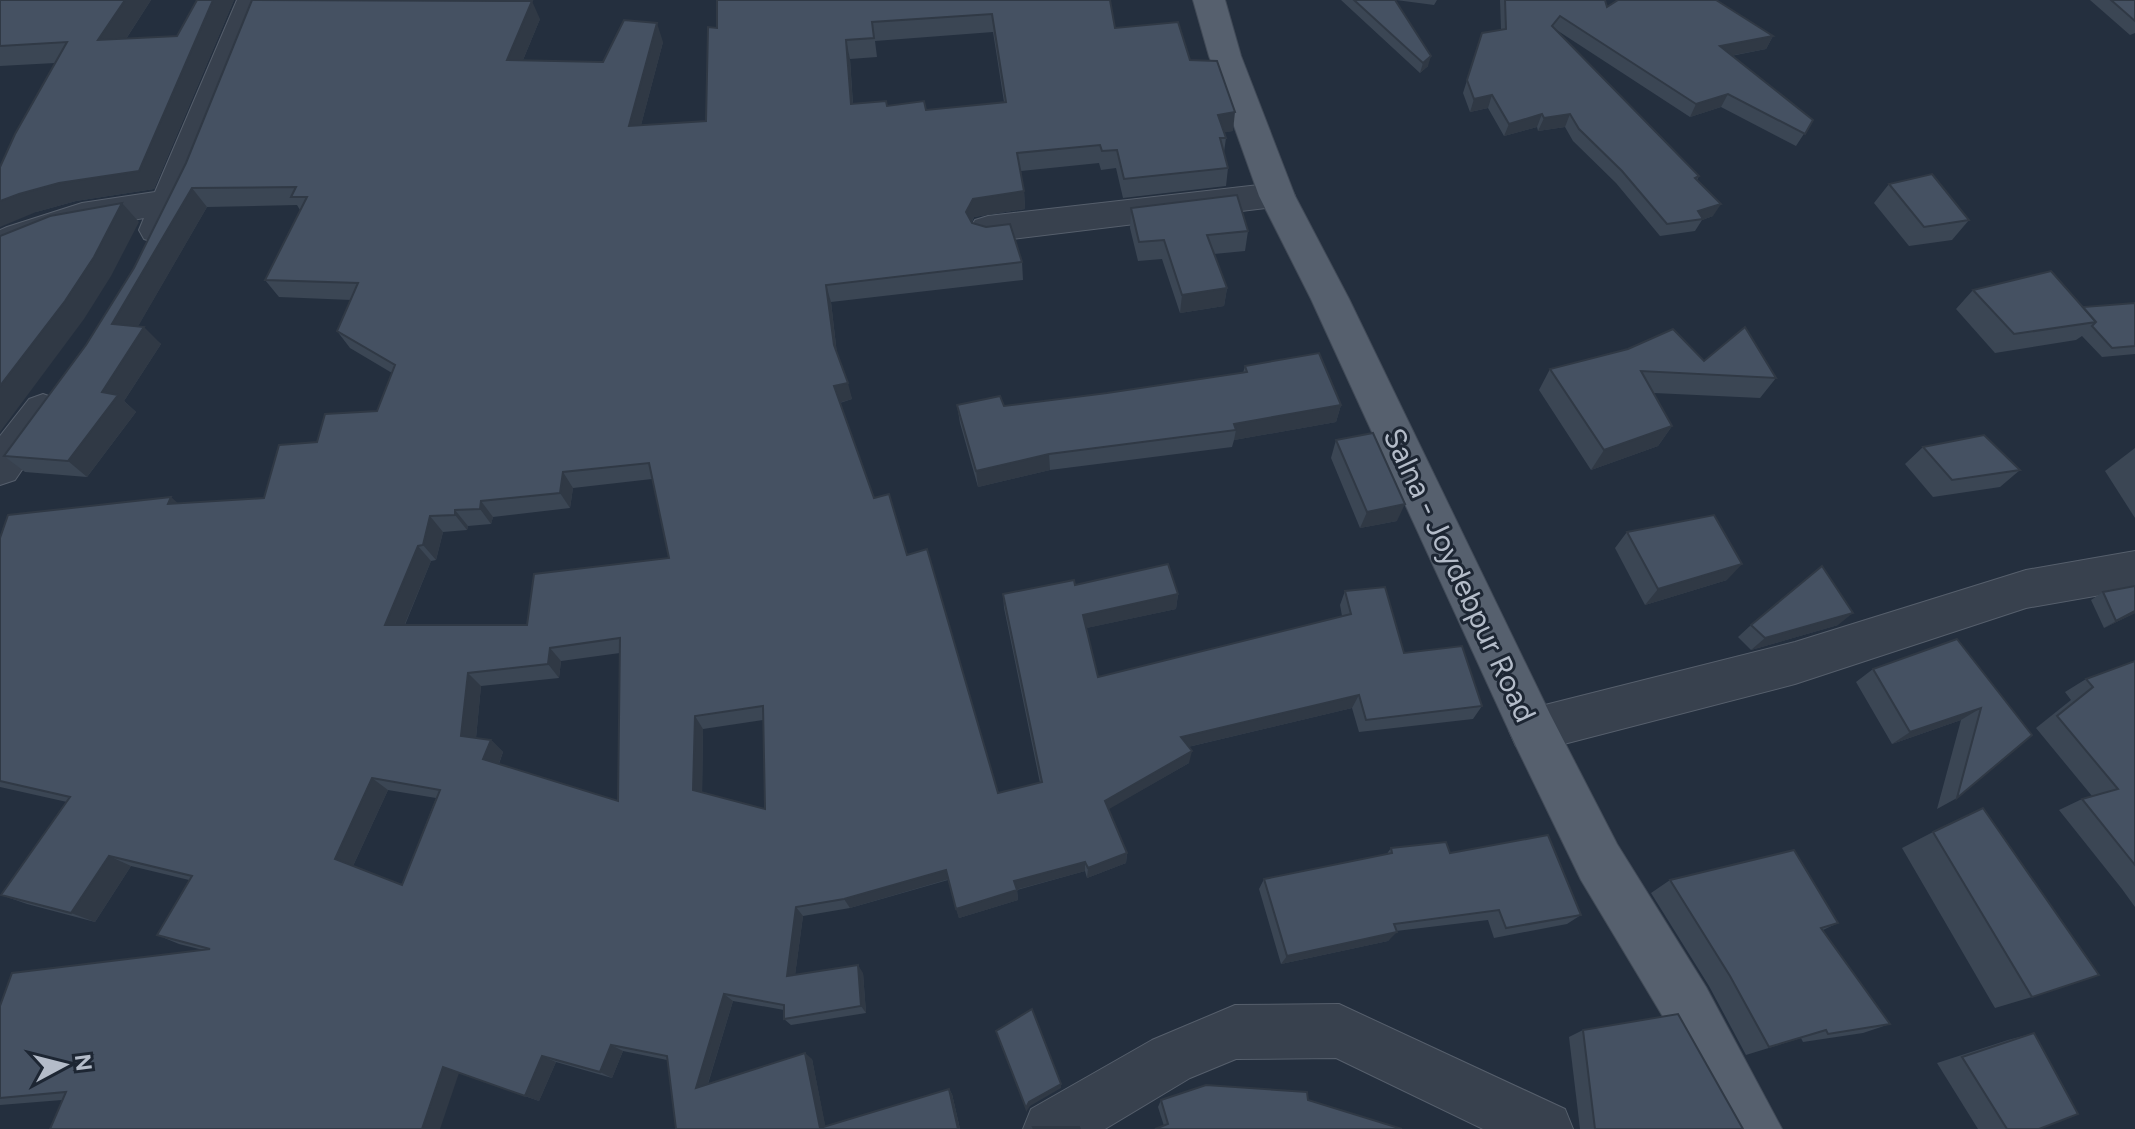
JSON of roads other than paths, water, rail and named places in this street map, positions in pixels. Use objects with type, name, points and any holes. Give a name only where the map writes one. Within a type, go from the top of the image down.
[{"type":"main road","name":"Salna - Joydebpur Road","points":[[1209,0],[1225,56],[1277,196],[1330,299],[1533,730],[1599,862],[1687,1006],[1754,1129]]},
{"type":"street","points":[[141,261],[169,203],[253,0]]},
{"type":"street","points":[[988,229],[1277,196]]},
{"type":"street","points":[[0,246],[25,231],[98,211],[169,203]]},
{"type":"street","points":[[0,468],[66,378]]},
{"type":"street","points":[[1533,730],[1795,663],[2026,589],[2135,570]]},
{"type":"street","points":[[1051,1129],[1171,1059],[1235,1032],[1339,1031],[1545,1129]]}]
